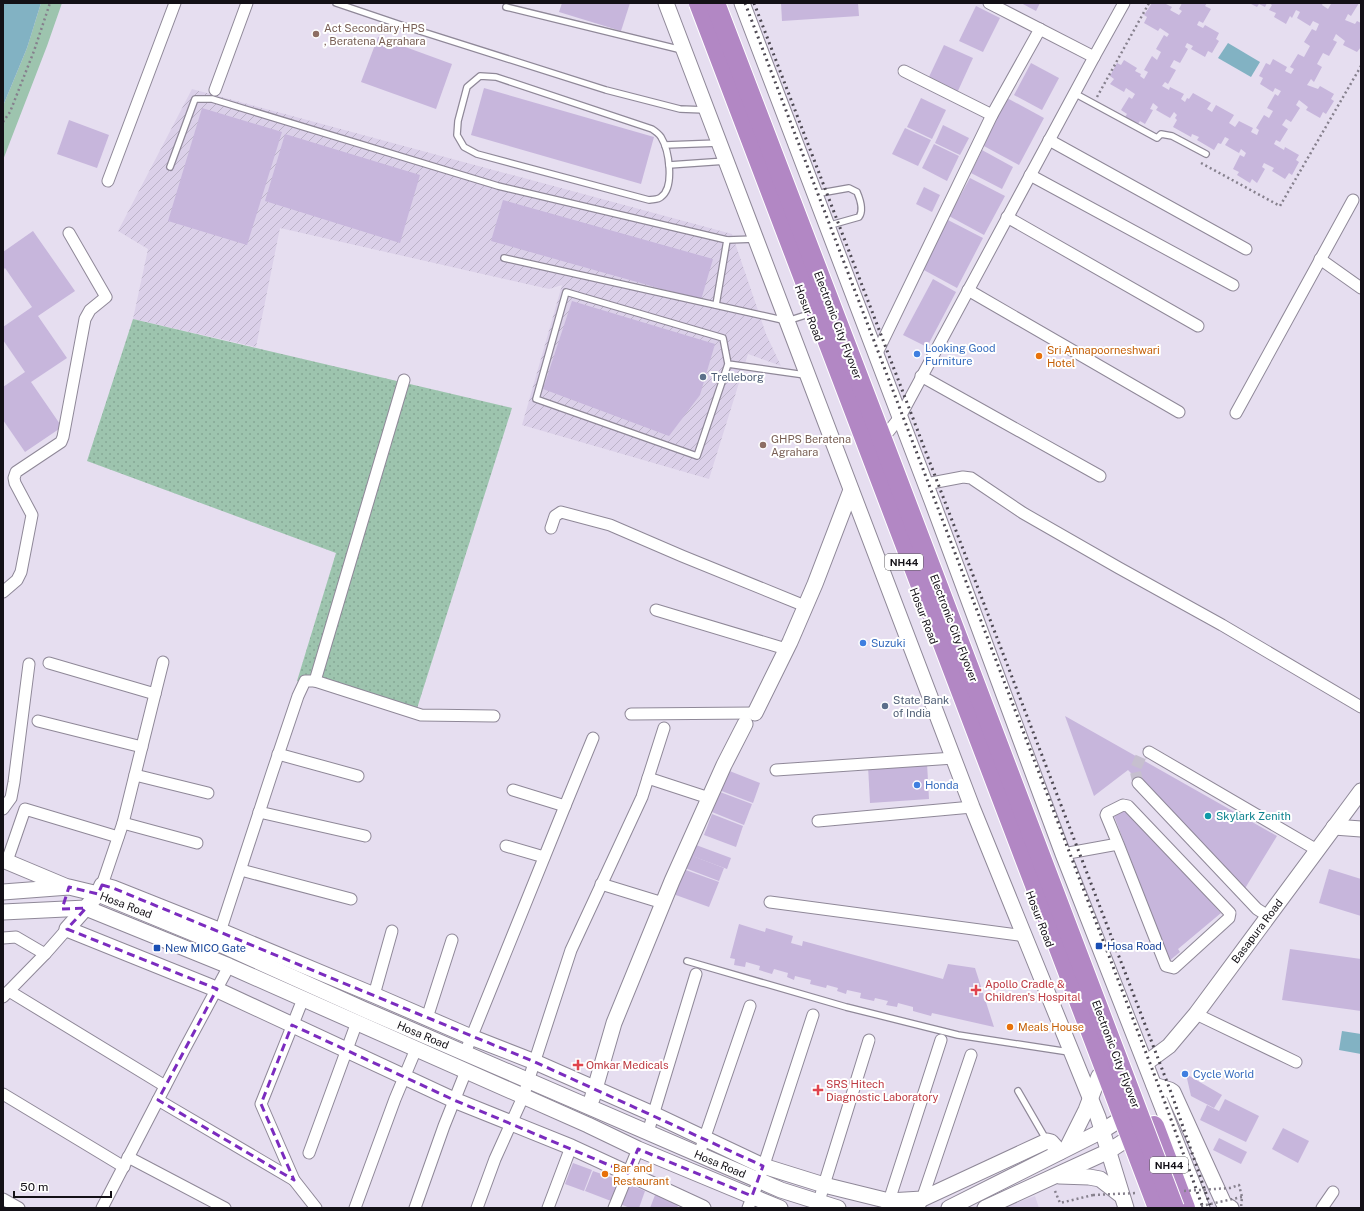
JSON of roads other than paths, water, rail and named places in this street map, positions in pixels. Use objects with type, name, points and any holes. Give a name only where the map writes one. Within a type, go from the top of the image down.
[{"type":"highway","name":"Hosur Road","points":[[689,3],[1099,1076],[1109,1126],[1116,1146],[1149,1208]]},
{"type":"highway","name":"Electronic City Flyover","points":[[699,3],[1158,1208]]},
{"type":"highway","name":"Electronic City Flyover","points":[[714,3],[885,447],[1174,1208]]},
{"type":"highway","name":"NH44","points":[[725,3],[894,424],[1154,1105],[1152,1122],[1196,1207]]},
{"type":"street","points":[[108,181],[175,3]]},
{"type":"street","points":[[216,90],[247,3]]},
{"type":"street","name":"Hosur Road","points":[[666,3],[972,807],[1090,1099],[1098,1117],[1109,1126]]},
{"type":"street","points":[[742,3],[876,355],[894,424],[926,484],[1063,854],[1146,1063],[1154,1085],[1154,1105],[1196,1207]]},
{"type":"street","points":[[989,3],[1094,57]]},
{"type":"street","points":[[894,424],[1124,3]]},
{"type":"street","points":[[876,355],[992,115],[1040,29]]},
{"type":"street","points":[[904,71],[992,115]]},
{"type":"street","points":[[1049,140],[1246,249]]},
{"type":"street","points":[[1030,175],[1233,286]]},
{"type":"street","points":[[1236,413],[1353,200]]},
{"type":"street","points":[[1007,217],[1198,326]]},
{"type":"street","points":[[3,592],[17,580],[21,572],[32,514],[15,483],[14,478],[16,472],[61,442],[85,319],[90,310],[106,297],[69,233]]},
{"type":"street","points":[[1320,260],[1361,288]]},
{"type":"street","points":[[968,290],[1179,412]]},
{"type":"street","points":[[921,376],[1100,476]]},
{"type":"street","points":[[315,681],[404,380]]},
{"type":"street","points":[[926,484],[963,477],[971,478],[1030,517],[1222,625],[1361,707]]},
{"type":"street","points":[[631,714],[755,713],[805,606],[851,490]]},
{"type":"street","points":[[551,528],[555,516],[561,512],[610,525],[805,606]]},
{"type":"street","points":[[656,610],[786,649]]},
{"type":"street","points":[[164,662],[123,823],[100,889],[86,908],[45,954],[6,994],[165,1086]]},
{"type":"street","points":[[49,663],[155,694]]},
{"type":"street","points":[[3,809],[11,798],[14,782],[29,664]]},
{"type":"street","points":[[494,716],[421,715],[315,681],[305,681],[298,696],[278,754],[219,937],[374,994],[653,1114],[763,1166],[888,1204],[920,1204],[1047,1141],[1064,1150]]},
{"type":"street","points":[[38,721],[142,747]]},
{"type":"street","points":[[590,1107],[614,1023],[663,903],[709,798],[745,724]]},
{"type":"street","points":[[477,1208],[495,1160],[523,1097],[571,950],[642,797],[664,728]]},
{"type":"street","points":[[465,1053],[593,738]]},
{"type":"street","points":[[1149,752],[1317,850]]},
{"type":"street","points":[[278,754],[358,776]]},
{"type":"street","points":[[776,770],[954,758]]},
{"type":"street","points":[[135,775],[208,793]]},
{"type":"street","points":[[648,778],[709,798]]},
{"type":"street","points":[[1138,783],[1258,909],[1268,916]]},
{"type":"street","points":[[513,790],[565,806]]},
{"type":"street","name":"Basapura Road","points":[[1146,1063],[1169,1046],[1196,1014],[1361,791]]},
{"type":"street","points":[[1123,805],[1128,806],[1230,913],[1229,918],[1174,968],[1166,966],[1118,844],[1106,815],[1107,813],[1123,805]]},
{"type":"street","points":[[818,821],[972,807]]},
{"type":"street","points":[[62,909],[69,887],[5,860],[25,809],[118,837]]},
{"type":"street","points":[[259,812],[365,836]]},
{"type":"street","points":[[123,823],[197,843]]},
{"type":"street","points":[[1334,827],[1361,829]]},
{"type":"street","points":[[1063,854],[1118,844]]},
{"type":"street","points":[[506,846],[544,857]]},
{"type":"street","points":[[241,870],[351,899]]},
{"type":"street","points":[[601,884],[663,903]]},
{"type":"street","name":"Hosa Road","points":[[3,892],[69,887],[100,889],[219,937],[363,1009],[781,1190],[838,1208]]},
{"type":"street","points":[[770,902],[1025,936]]},
{"type":"street","name":"Hosa Road","points":[[3,912],[86,908],[229,966],[357,1022],[638,1149],[750,1202],[780,1208]]},
{"type":"street","points":[[67,929],[217,990],[454,1100],[628,1173],[686,1204],[703,1208]]},
{"type":"street","points":[[374,994],[392,931]]},
{"type":"street","points":[[3,938],[16,937],[45,954]]},
{"type":"street","points":[[427,1018],[452,940]]},
{"type":"street","points":[[102,1208],[229,966]]},
{"type":"street","points":[[648,1132],[696,974]]},
{"type":"street","points":[[303,999],[261,1104],[294,1180],[316,1208]]},
{"type":"street","points":[[698,1154],[750,1006]]},
{"type":"street","points":[[1196,1014],[1296,1062]]},
{"type":"street","points":[[750,1202],[759,1180],[813,1015]]},
{"type":"street","points":[[309,1153],[357,1022]]},
{"type":"street","points":[[819,1201],[869,1040]]},
{"type":"street","points":[[888,1204],[941,1040]]},
{"type":"street","points":[[355,1208],[404,1076],[416,1049]]},
{"type":"street","points":[[920,1204],[971,1055]]},
{"type":"street","points":[[415,1208],[466,1071]]},
{"type":"street","points":[[1064,1150],[1081,1122],[1099,1076]]},
{"type":"street","points":[[1154,1085],[1170,1090],[1174,1093],[1224,1204],[1231,1208]]},
{"type":"street","points":[[3,1094],[126,1162],[225,1208]]},
{"type":"street","points":[[158,1100],[294,1180]]},
{"type":"street","points":[[949,1208],[1109,1126],[1154,1105]]},
{"type":"street","points":[[987,1208],[1116,1146],[1152,1122]]},
{"type":"street","points":[[1116,1146],[1124,1202]]},
{"type":"street","points":[[548,1208],[571,1148]]},
{"type":"street","points":[[614,1208],[638,1149]]},
{"type":"street","points":[[1056,1176],[1089,1177],[1100,1179],[1124,1202]]},
{"type":"street","points":[[1322,1208],[1333,1192]]},
{"type":"street","points":[[3,1199],[19,1208]]},
{"type":"lane","points":[[336,3],[606,90],[680,109],[706,110]]},
{"type":"lane","points":[[506,7],[684,51]]},
{"type":"lane","points":[[480,76],[496,77],[652,129],[661,136],[665,145],[669,165],[670,179],[667,192],[660,199],[649,200],[477,154],[464,147],[457,136],[458,121],[467,87],[480,76]]},
{"type":"lane","points":[[1074,93],[1157,138],[1161,134],[1172,136],[1206,154]]},
{"type":"lane","points":[[170,167],[195,100],[212,99],[498,186],[728,240],[756,239]]},
{"type":"lane","points":[[665,145],[719,143]]},
{"type":"lane","points":[[669,165],[726,161]]},
{"type":"lane","points":[[815,194],[849,188],[857,192],[859,196],[862,211],[859,217],[827,226]]},
{"type":"lane","points":[[716,305],[728,240]]},
{"type":"lane","points":[[504,258],[787,321],[809,314]]},
{"type":"lane","points":[[566,292],[723,338],[728,364],[697,456],[536,399],[566,292]]},
{"type":"lane","points":[[728,364],[808,375]]},
{"type":"lane","points":[[687,961],[846,1007],[958,1034],[1071,1053]]},
{"type":"lane","points":[[1018,1091],[1047,1141]]},
{"type":"water","points":[[3,3],[41,3],[27,48],[3,106]]},
{"type":"water","points":[[1228,43],[1260,62],[1251,77],[1218,58]]},
{"type":"water","points":[[1342,1031],[1361,1034],[1361,1054],[1339,1050]]},
{"type":"tunnel","points":[[1138,783],[1135,770],[1142,754],[1149,752]]},
{"type":"railway","points":[[745,3],[1164,1100],[1203,1208]]},
{"type":"railway","points":[[754,3],[1172,1095],[1211,1208]]},
{"type":"place","name":"Act Secondary HPS , Beratena Agrahara","points":[[316,34]]},
{"type":"place","name":"Looking Good Furniture","points":[[917,354]]},
{"type":"place","name":"Sri Annapoorneshwari Hotel","points":[[1039,356]]},
{"type":"place","name":"Trelleborg","points":[[703,377]]},
{"type":"place","name":"GHPS Beratena Agrahara","points":[[763,445]]},
{"type":"place","name":"Suzuki","points":[[863,643]]},
{"type":"place","name":"State Bank of India","points":[[885,706]]},
{"type":"place","name":"Honda","points":[[917,785]]},
{"type":"place","name":"Skylark Zenith","points":[[1208,816]]},
{"type":"place","name":"Hosa Road","points":[[1099,946]]},
{"type":"place","name":"New MICO Gate","points":[[157,948]]},
{"type":"place","name":"Apollo Cradle & Children's Hospital","points":[[976,990]]},
{"type":"place","name":"Meals House","points":[[1010,1027]]},
{"type":"place","name":"Omkar Medicals","points":[[578,1065]]},
{"type":"place","name":"Cycle World","points":[[1185,1074]]},
{"type":"place","name":"SRS Hitech Diagnostic Laboratory","points":[[818,1090]]},
{"type":"place","name":"Bar and Restaurant","points":[[605,1174]]}]
